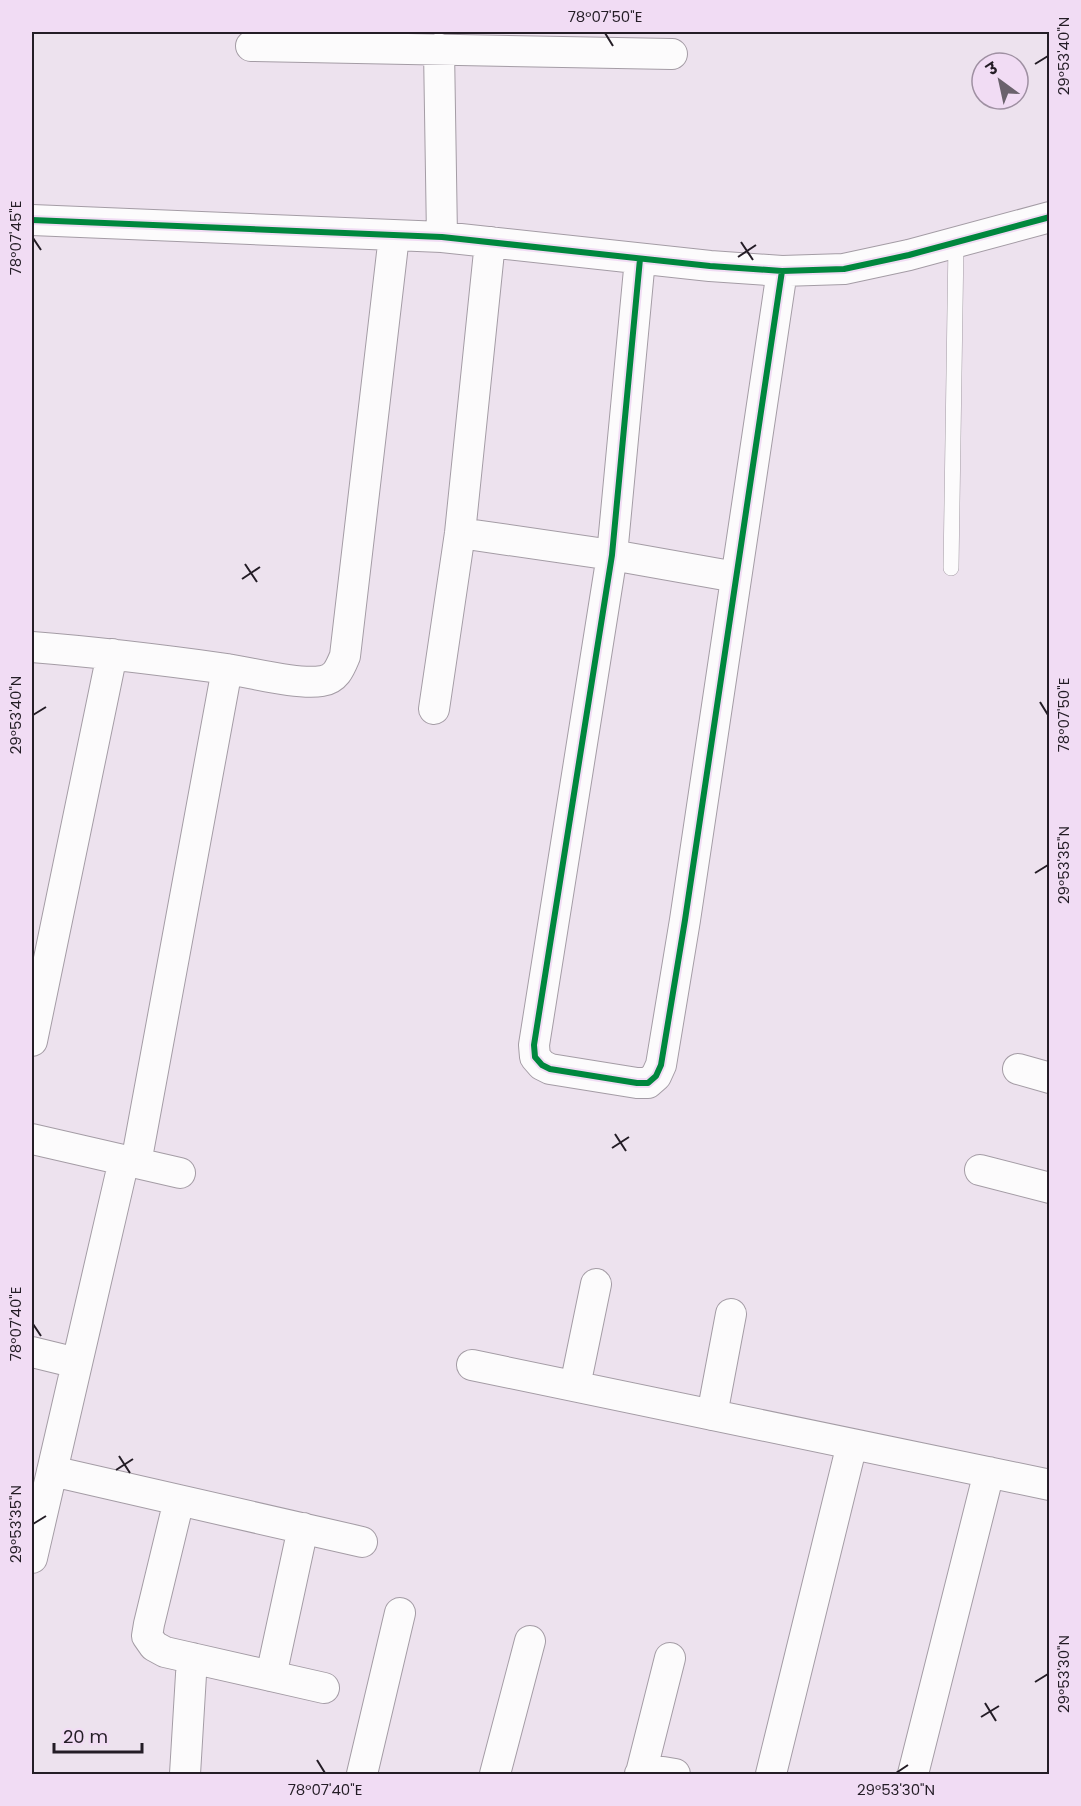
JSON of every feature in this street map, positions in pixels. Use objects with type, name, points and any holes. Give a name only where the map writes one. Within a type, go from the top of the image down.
[{"type":"street","points":[[251,46],[672,54]]},
{"type":"street","points":[[440,50],[442,237]]},
{"type":"street","points":[[32,220],[442,237],[640,259],[782,271],[844,269],[956,243],[1050,217]]},
{"type":"street","points":[[32,648],[112,654],[308,682],[324,681],[336,675],[345,656],[394,236]]},
{"type":"street","points":[[434,709],[460,533],[490,242]]},
{"type":"street","points":[[640,259],[612,555],[534,1046],[535,1057],[542,1065],[550,1069],[637,1083],[648,1083],[656,1076],[661,1065],[686,920],[782,271]]},
{"type":"street","points":[[460,533],[612,555],[736,577]]},
{"type":"street","points":[[32,1041],[112,654]]},
{"type":"street","points":[[32,1558],[76,1363],[130,1161],[228,669]]},
{"type":"street","points":[[1018,1068],[1050,1078]]},
{"type":"street","points":[[32,1138],[180,1173]]},
{"type":"street","points":[[980,1170],[1050,1188]]},
{"type":"street","points":[[575,1386],[596,1284]]},
{"type":"street","points":[[712,1415],[731,1314]]},
{"type":"street","points":[[32,1352],[76,1363]]},
{"type":"street","points":[[472,1365],[1050,1485]]},
{"type":"street","points":[[771,1774],[852,1444]]},
{"type":"street","points":[[52,1471],[362,1542]]},
{"type":"street","points":[[913,1774],[988,1472]]},
{"type":"street","points":[[179,1500],[147,1636],[154,1646],[165,1652],[324,1688]]},
{"type":"street","points":[[271,1676],[303,1528]]},
{"type":"street","points":[[362,1774],[399,1613]]},
{"type":"street","points":[[495,1774],[530,1641]]},
{"type":"street","points":[[185,1774],[192,1658]]},
{"type":"street","points":[[670,1658],[640,1774],[663,1772],[675,1774]]},
{"type":"lane","points":[[951,568],[956,243]]},
{"type":"cycle path","points":[[32,220],[442,237],[710,266],[782,271],[844,269],[909,255],[1050,217]]},
{"type":"cycle path","points":[[640,259],[612,555],[534,1045],[535,1057],[542,1065],[550,1069],[637,1083],[648,1083],[656,1076],[661,1065],[685,920],[782,271]]}]
